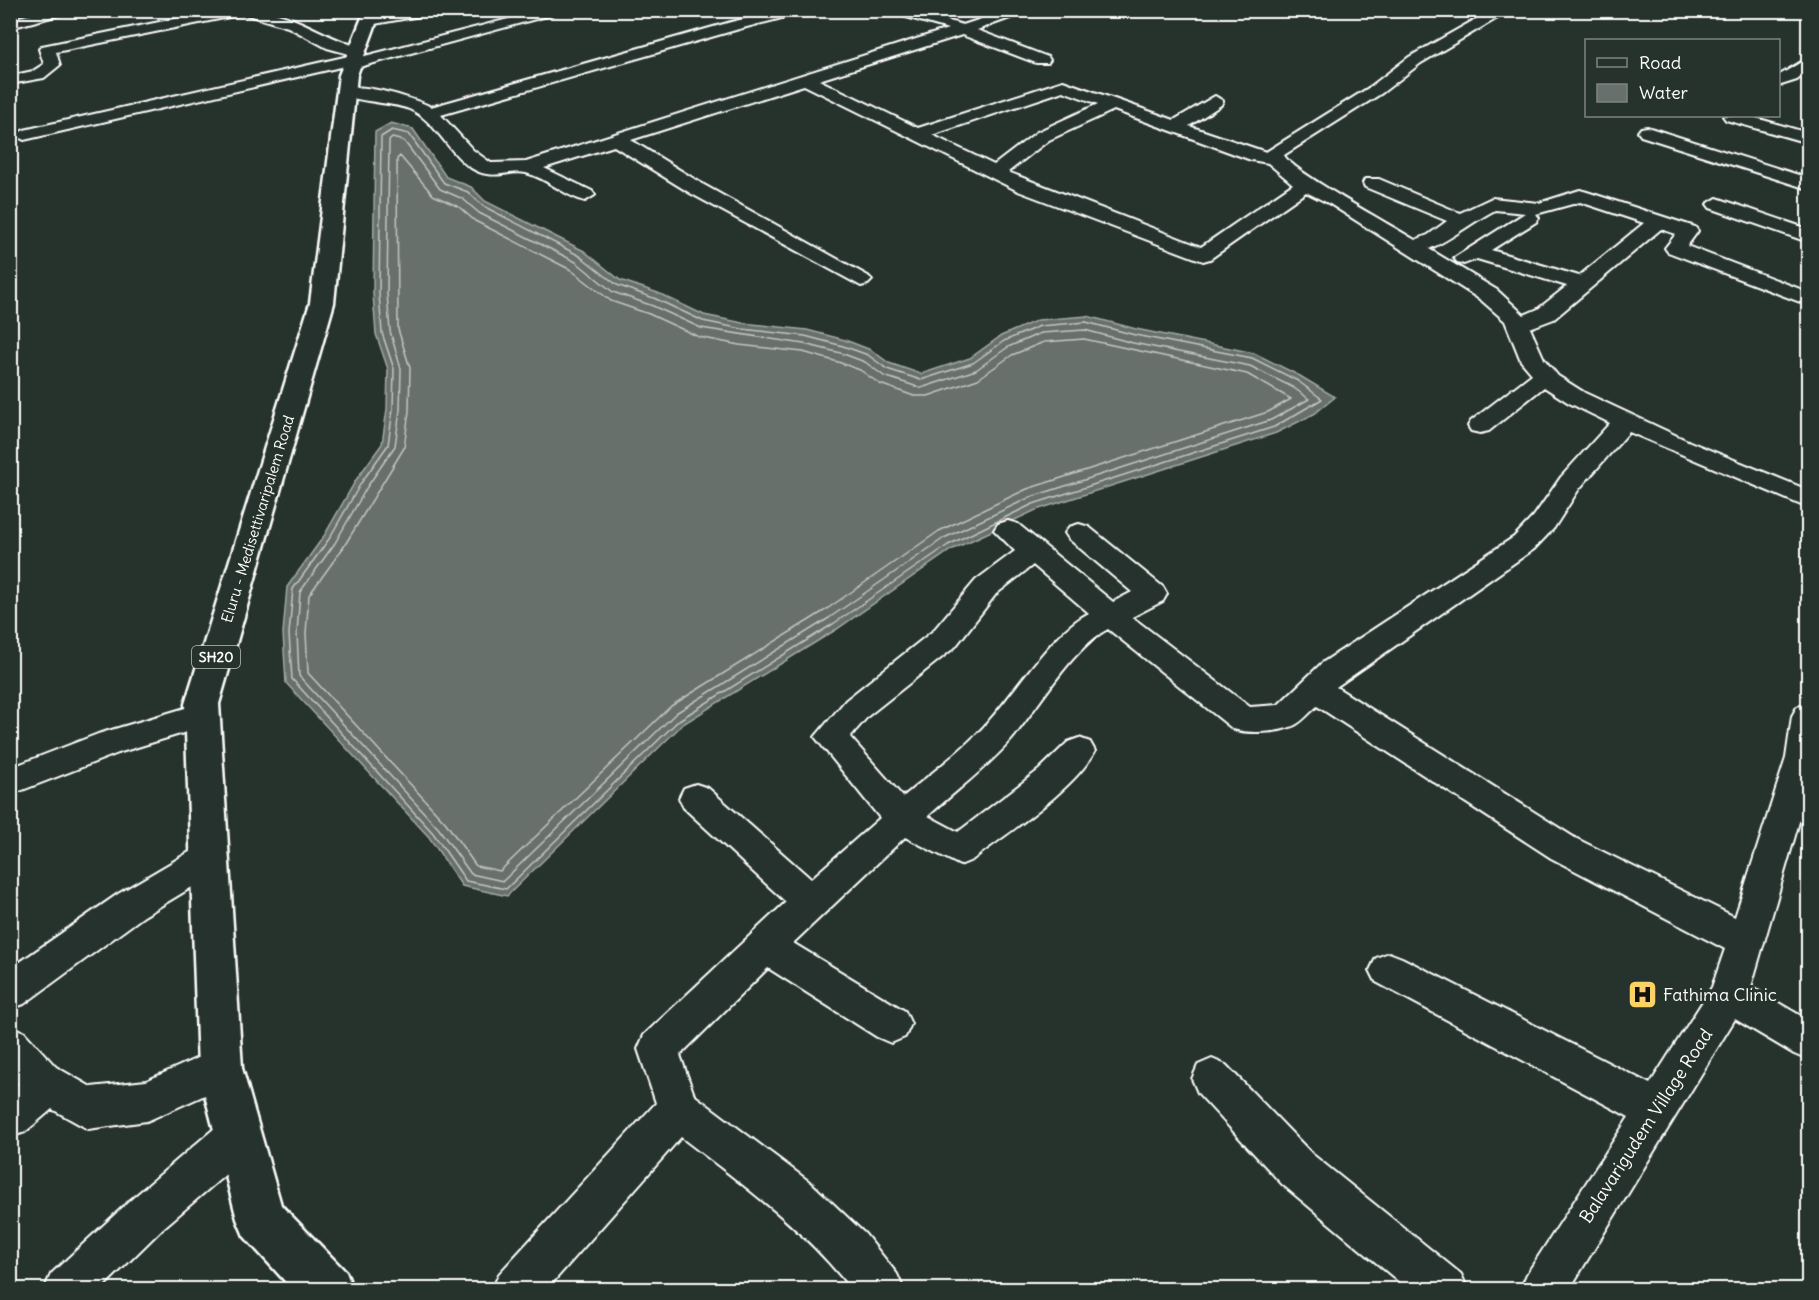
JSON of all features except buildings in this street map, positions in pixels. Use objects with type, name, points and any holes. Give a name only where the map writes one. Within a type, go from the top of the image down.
[{"type":"main road","name":"Eluru - Medisettivaripalem Road","points":[[328,1290],[261,1218],[220,1068],[202,704],[322,303],[358,49]]},
{"type":"street","points":[[10,24],[71,10]]},
{"type":"street","points":[[15,80],[38,75],[52,65],[47,49],[242,10]]},
{"type":"street","points":[[247,10],[293,24],[332,45],[358,49],[431,10]]},
{"type":"street","points":[[278,20],[301,10]]},
{"type":"street","points":[[24,135],[358,49],[562,10]]},
{"type":"street","points":[[889,10],[964,30],[1042,60]]},
{"type":"street","points":[[358,49],[387,96],[411,103],[429,113],[479,166],[496,170],[528,166],[1025,10]]},
{"type":"street","points":[[1504,10],[1415,60],[1376,90],[1288,142],[1274,153],[1278,164],[1305,184],[1489,295],[1515,318],[1533,361],[1545,375],[1577,398],[1809,500]]},
{"type":"street","points":[[429,113],[736,26],[803,11]]},
{"type":"street","points":[[1780,81],[1791,77],[1809,63]]},
{"type":"street","points":[[806,80],[1025,187],[1203,255],[1305,184]]},
{"type":"street","points":[[916,134],[1063,86],[1257,156],[1276,158]]},
{"type":"street","points":[[1175,127],[1215,101]]},
{"type":"street","points":[[995,172],[1043,136],[1113,104]]},
{"type":"street","points":[[1736,117],[1809,138]]},
{"type":"street","points":[[1647,132],[1809,184]]},
{"type":"street","points":[[616,139],[697,189],[861,280]]},
{"type":"street","points":[[528,166],[585,195]]},
{"type":"street","points":[[1347,208],[1377,185],[1461,220]]},
{"type":"street","points":[[1412,248],[1434,238],[1461,220],[1492,204],[1540,209],[1580,196],[1688,231],[1675,249],[1809,299]]},
{"type":"street","points":[[1717,204],[1809,236]]},
{"type":"street","points":[[1446,269],[1529,218]]},
{"type":"street","points":[[1518,325],[1546,314],[1657,222]]},
{"type":"street","points":[[1474,252],[1582,284]]},
{"type":"street","points":[[1480,426],[1545,375]]},
{"type":"street","points":[[1008,530],[1111,616],[1244,720],[1286,716],[1333,671],[1524,543],[1544,522],[1570,483],[1625,421]]},
{"type":"street","points":[[881,1290],[849,1250],[796,1198],[678,1108],[658,1049],[811,902],[999,732],[1047,671],[1087,627],[1153,594],[1079,533]]},
{"type":"street","points":[[1033,551],[986,587],[944,639],[857,708],[831,737],[902,819],[960,850],[1051,779],[1079,751]]},
{"type":"street","points":[[1315,689],[1563,848],[1746,941]]},
{"type":"street","points":[[20,778],[96,746],[145,729],[202,715]]},
{"type":"street","name":"Balavarigudem Village Road","points":[[1542,1290],[1729,995],[1805,760],[1809,716]]},
{"type":"street","points":[[696,798],[811,902]]},
{"type":"street","points":[[10,991],[131,905],[210,858]]},
{"type":"street","points":[[765,946],[891,1024]]},
{"type":"street","points":[[1389,970],[1656,1109]]},
{"type":"street","points":[[1729,995],[1809,1041]]},
{"type":"street","points":[[10,1045],[42,1081],[88,1108],[147,1101],[220,1068]]},
{"type":"street","points":[[1212,1079],[1297,1168],[1445,1290]]},
{"type":"street","points":[[10,1117],[50,1085]]},
{"type":"street","points":[[515,1290],[678,1108]]},
{"type":"street","points":[[67,1290],[148,1214],[238,1136]]},
{"type":"water","points":[[391,123],[413,129],[446,177],[471,187],[485,201],[584,251],[620,280],[658,293],[704,315],[743,323],[807,330],[845,340],[871,350],[889,363],[921,374],[970,358],[1001,336],[1038,320],[1087,316],[1136,329],[1254,353],[1335,397],[1314,414],[1276,433],[1036,510],[951,550],[837,629],[683,724],[507,896],[462,886],[429,837],[286,683],[283,633],[287,587],[324,536],[356,480],[382,444],[387,409],[388,369],[376,334],[373,294],[375,132]]},
{"type":"place","name":"Fathima Clinic","points":[[1642,995]]}]
